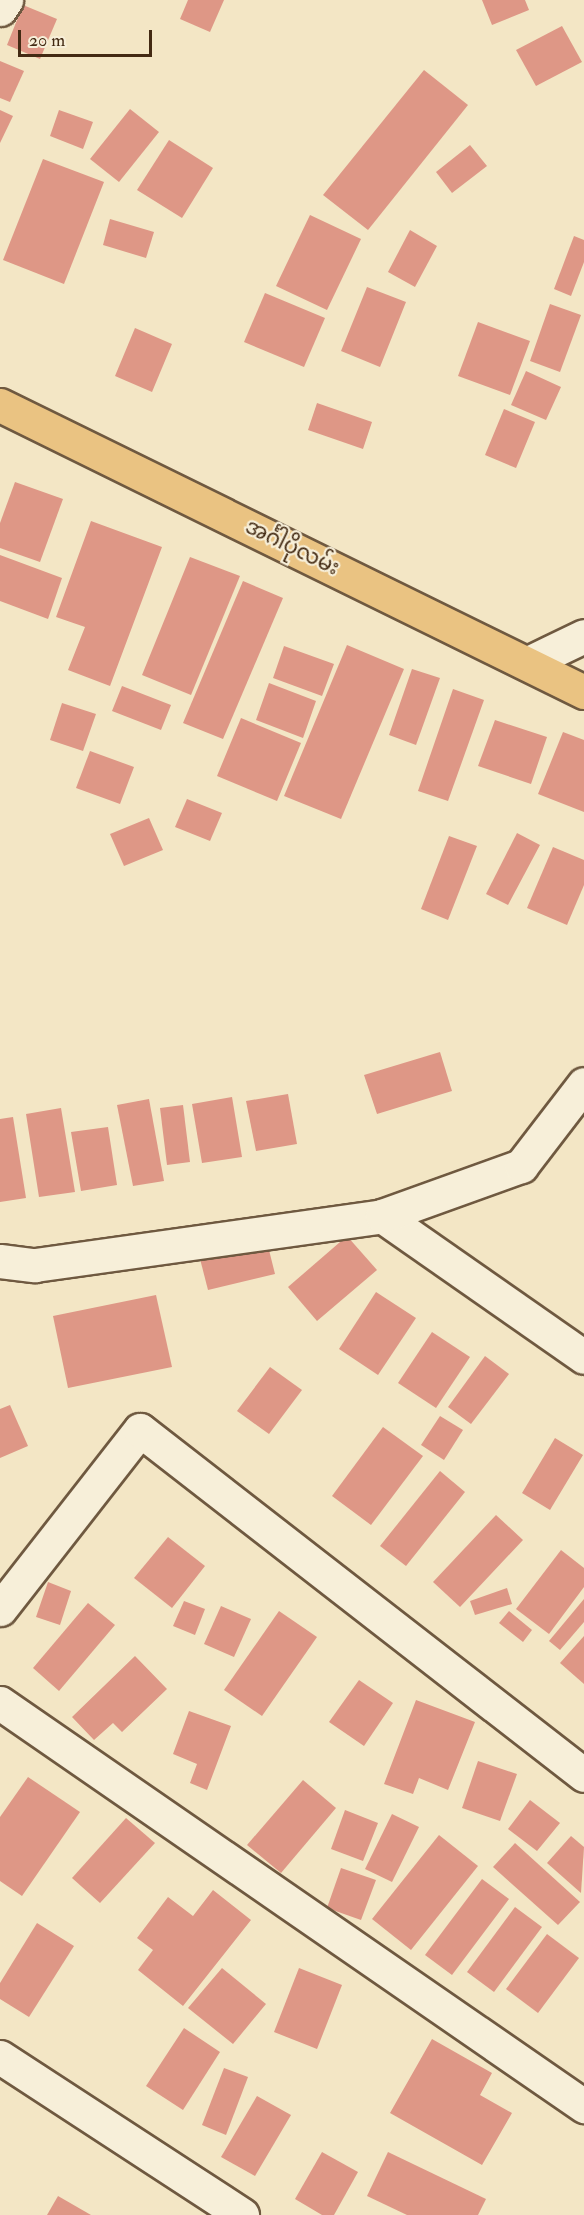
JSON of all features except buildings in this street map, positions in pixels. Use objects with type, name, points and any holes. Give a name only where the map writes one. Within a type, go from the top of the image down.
[{"type":"main road","name":"အင်္ဂါပိုလမ်း","points":[[0,405],[584,692]]},
{"type":"street","points":[[0,9],[6,0]]},
{"type":"street","points":[[528,663],[584,636]]},
{"type":"street","points":[[0,1261],[35,1266],[382,1216],[521,1166],[584,1084]]},
{"type":"street","points":[[382,1216],[584,1357]]},
{"type":"street","points":[[0,1609],[140,1430],[584,1775]]},
{"type":"street","points":[[0,1703],[584,2106]]},
{"type":"street","points":[[0,2057],[242,2215]]}]
